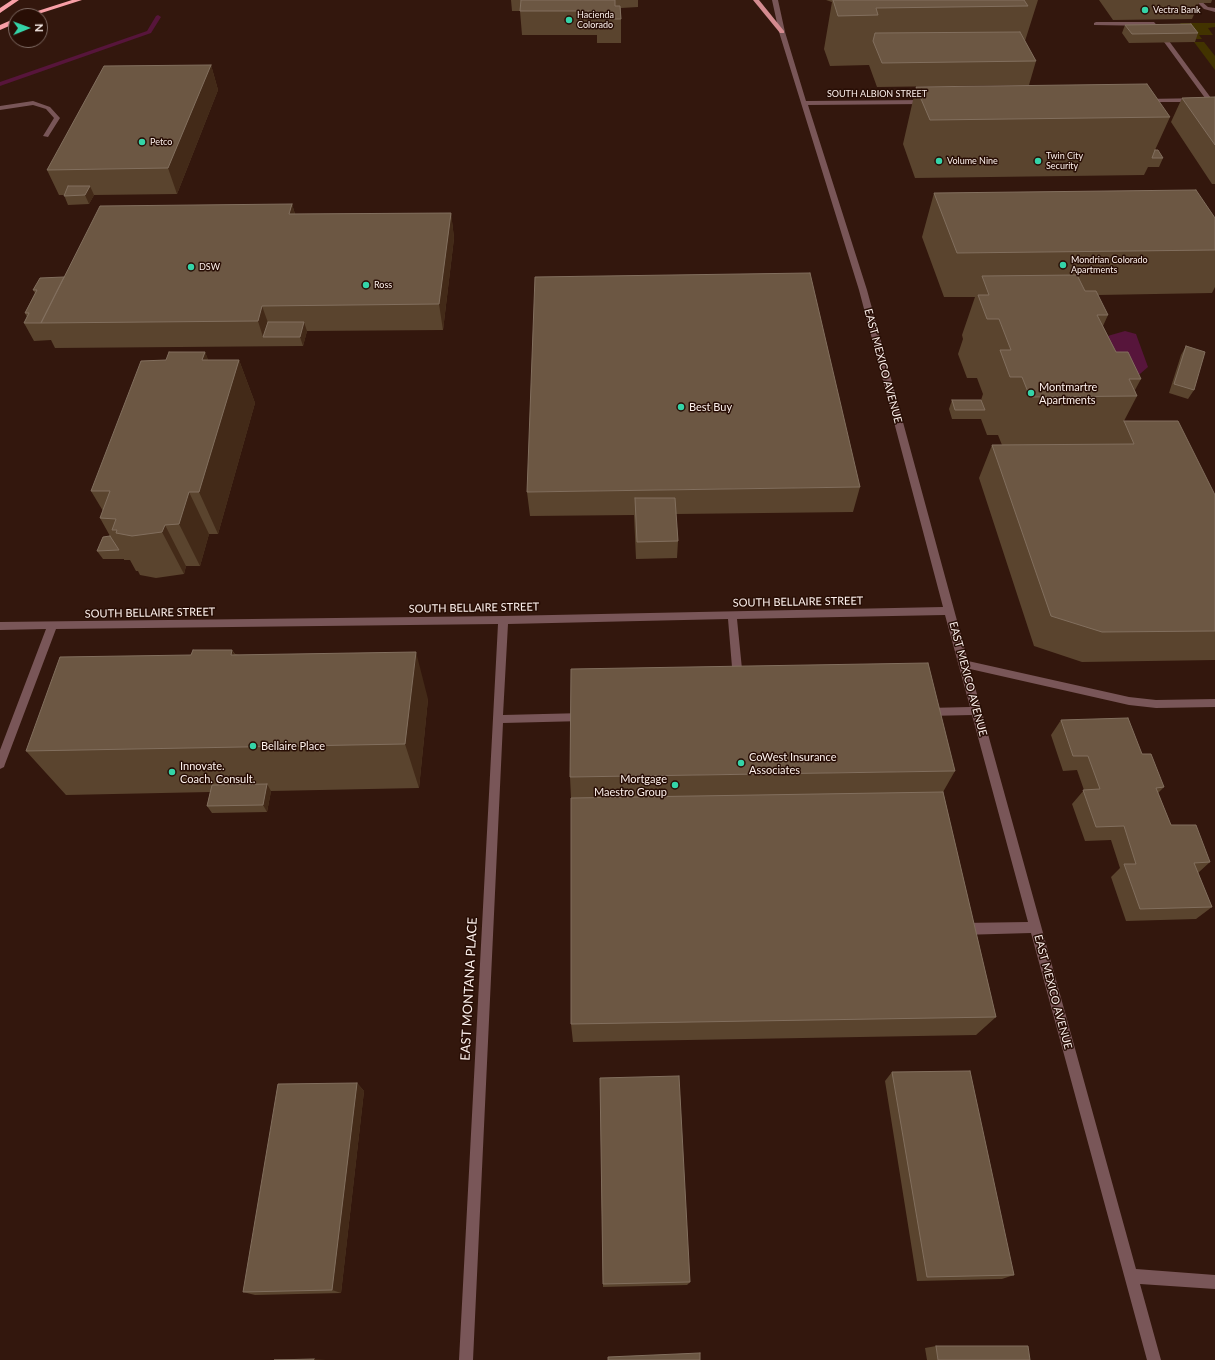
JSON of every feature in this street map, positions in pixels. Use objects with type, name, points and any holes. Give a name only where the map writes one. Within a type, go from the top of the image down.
[{"type":"highway","points":[[0,11],[16,0]]},
{"type":"highway","points":[[48,9],[79,0]]},
{"type":"main road","points":[[756,0],[782,32]]},
{"type":"street","name":"EAST MEXICO AVENUE","points":[[775,0],[782,32],[863,290],[949,611],[1154,1360]]},
{"type":"street","points":[[1201,3],[1206,8],[1215,10]]},
{"type":"street","points":[[1096,24],[1154,24],[1160,32]]},
{"type":"street","points":[[1168,42],[1212,100]]},
{"type":"street","points":[[1139,101],[1212,100]]},
{"type":"street","name":"SOUTH ALBION STREET","points":[[804,103],[929,102]]},
{"type":"street","points":[[0,108],[16,104],[33,103],[48,108],[57,118],[46,136]]},
{"type":"street","name":"SOUTH BELLAIRE STREET","points":[[0,626],[503,620],[949,611]]},
{"type":"street","points":[[732,615],[739,692]]},
{"type":"street","name":"EAST MONTANA PLACE","points":[[466,1360],[503,620]]},
{"type":"street","points":[[0,764],[52,626]]},
{"type":"street","points":[[964,664],[1129,701],[1156,704],[1215,703]]},
{"type":"street","points":[[921,712],[977,711]]},
{"type":"street","points":[[498,719],[592,717]]},
{"type":"street","points":[[949,929],[1035,927]]},
{"type":"street","points":[[1132,1276],[1215,1282]]},
{"type":"shaded area","points":[[1180,23],[1215,23],[1215,27],[1208,28],[1213,35],[1199,35],[1202,39],[1193,39]]},
{"type":"shaded area","points":[[1194,42],[1204,42],[1215,56],[1215,70]]},
{"type":"shaded area","points":[[1125,331],[1136,334],[1148,367],[1126,386],[1097,339]]},
{"type":"building","points":[[521,0],[615,0],[615,6],[620,6],[621,19],[597,19],[597,11],[520,11]]},
{"type":"building","points":[[833,0],[1024,0],[1028,6],[876,8],[878,15],[838,16]]},
{"type":"building","points":[[1191,24],[1198,33],[1132,34],[1125,25]]},
{"type":"building","points":[[1020,32],[1036,61],[882,63],[873,41],[875,33]]},
{"type":"building","name":"Petco","points":[[211,65],[168,168],[47,170],[104,66]]},
{"type":"building","points":[[1147,84],[1170,117],[930,120],[916,87]]},
{"type":"building","points":[[1215,97],[1215,145],[1182,98]]},
{"type":"building","points":[[1155,150],[1158,150],[1163,158],[1152,158]]},
{"type":"building","points":[[68,186],[90,186],[85,195],[64,196]]},
{"type":"building","points":[[1196,190],[1215,218],[1215,250],[957,253],[934,193]]},
{"type":"building","points":[[292,204],[289,214],[451,213],[439,304],[262,306],[258,321],[41,323],[100,206]]},
{"type":"building","name":"Best Buy","points":[[810,273],[860,487],[527,492],[535,277]]},
{"type":"building","points":[[1077,275],[1085,291],[1096,291],[1108,315],[1097,315],[1116,352],[1128,352],[1141,379],[1129,379],[1137,396],[1030,397],[1022,377],[1010,377],[1000,350],[1011,350],[999,319],[987,319],[978,295],[989,295],[982,276]]},
{"type":"building","points":[[64,277],[41,323],[24,323],[29,313],[25,313],[37,290],[33,290],[40,278]]},
{"type":"building","points":[[268,322],[304,322],[300,337],[263,337]]},
{"type":"building","points":[[1186,346],[1205,352],[1194,390],[1174,384]]},
{"type":"building","points":[[169,352],[205,352],[202,360],[239,360],[199,492],[189,492],[179,524],[165,525],[162,532],[132,536],[116,533],[117,530],[112,530],[116,519],[100,518],[110,491],[91,491],[141,361],[166,360]]},
{"type":"building","points":[[952,400],[981,400],[985,410],[955,410]]},
{"type":"building","points":[[1124,421],[1178,421],[1215,495],[1215,631],[1102,632],[1051,616],[992,445],[1134,444]]},
{"type":"building","points":[[635,498],[675,498],[678,541],[637,542]]},
{"type":"building","points":[[110,536],[119,550],[97,551],[103,537]]},
{"type":"building","points":[[193,650],[232,650],[231,655],[416,652],[405,744],[26,751],[60,657],[191,655]]},
{"type":"building","points":[[928,663],[955,771],[570,777],[571,669]]},
{"type":"building","points":[[1128,718],[1142,754],[1151,754],[1164,787],[1156,788],[1171,825],[1196,825],[1210,862],[1194,863],[1212,907],[1140,909],[1124,864],[1136,864],[1124,826],[1096,827],[1083,790],[1100,789],[1088,756],[1073,756],[1061,720]]},
{"type":"building","points":[[267,784],[263,805],[207,806],[212,785]]},
{"type":"building","points":[[943,792],[996,1017],[571,1024],[571,798]]},
{"type":"building","points":[[970,1071],[1014,1275],[927,1277],[892,1072]]},
{"type":"building","points":[[679,1076],[690,1282],[603,1284],[600,1078]]},
{"type":"building","points":[[357,1083],[332,1290],[243,1292],[278,1084]]},
{"type":"building","points":[[936,1346],[1028,1346],[1030,1360],[938,1360]]},
{"type":"building","points":[[700,1353],[700,1360],[608,1360],[608,1357]]},
{"type":"building","points":[[314,1359],[313,1360],[274,1360]]},
{"type":"waterway","points":[[0,84],[149,32],[158,17]]},
{"type":"place","name":"Vectra Bank","points":[[1145,10]]},
{"type":"place","name":"Hacienda Colorado","points":[[569,20]]},
{"type":"place","name":"Petco","points":[[142,142]]},
{"type":"place","name":"Volume Nine","points":[[939,161]]},
{"type":"place","name":"Twin City Security","points":[[1038,161]]},
{"type":"place","name":"Mondrian Colorado Apartments","points":[[1063,265]]},
{"type":"place","name":"DSW","points":[[191,267]]},
{"type":"place","name":"Ross","points":[[366,285]]},
{"type":"place","name":"Montmartre Apartments","points":[[1031,393]]},
{"type":"place","name":"Best Buy","points":[[681,407]]},
{"type":"place","name":"Bellaire Place","points":[[253,746]]},
{"type":"place","name":"CoWest Insurance Associates","points":[[741,763]]},
{"type":"place","name":"Innovate. Coach. Consult.","points":[[172,772]]},
{"type":"place","name":"Mortgage Maestro Group","points":[[675,785]]}]
